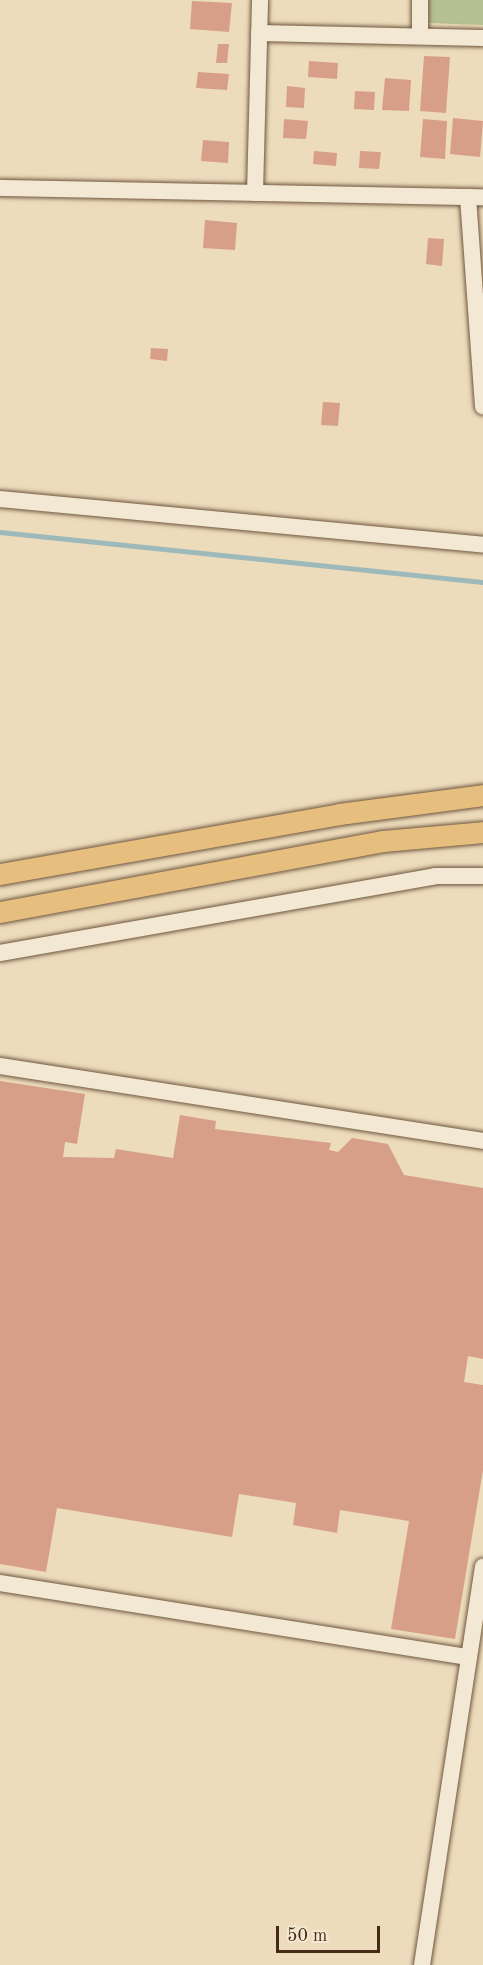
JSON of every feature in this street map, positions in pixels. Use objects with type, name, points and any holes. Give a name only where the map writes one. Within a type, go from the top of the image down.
[{"type":"main road","points":[[0,874],[339,814],[483,795]]},
{"type":"main road","points":[[0,912],[383,841],[483,832]]},
{"type":"street","points":[[255,192],[260,0]]},
{"type":"street","points":[[420,0],[420,36]]},
{"type":"street","points":[[259,33],[483,38]]},
{"type":"street","points":[[0,188],[476,197],[483,406]]},
{"type":"street","points":[[0,499],[483,545]]},
{"type":"street","points":[[0,953],[435,876],[483,876]]},
{"type":"street","points":[[0,1066],[483,1141]]},
{"type":"street","points":[[422,1965],[483,1567]]},
{"type":"street","points":[[0,1583],[468,1656]]},
{"type":"green space","points":[[429,0],[483,0],[483,25],[429,23]]},
{"type":"building","points":[[192,1],[232,3],[229,32],[190,29]]},
{"type":"building","points":[[218,44],[229,44],[227,63],[216,63]]},
{"type":"building","points":[[424,56],[450,57],[446,113],[420,111]]},
{"type":"building","points":[[309,61],[338,63],[337,79],[308,77]]},
{"type":"building","points":[[198,72],[229,74],[227,90],[196,88]]},
{"type":"building","points":[[385,78],[411,80],[409,111],[382,110]]},
{"type":"building","points":[[287,86],[305,88],[304,108],[286,107]]},
{"type":"building","points":[[355,91],[375,92],[374,110],[354,109]]},
{"type":"building","points":[[453,118],[483,121],[480,157],[450,154]]},
{"type":"building","points":[[284,119],[308,121],[306,139],[283,138]]},
{"type":"building","points":[[423,119],[447,121],[445,159],[420,157]]},
{"type":"building","points":[[203,140],[229,142],[228,163],[201,161]]},
{"type":"building","points":[[314,151],[337,153],[336,166],[313,164]]},
{"type":"building","points":[[360,151],[381,152],[379,169],[359,168]]},
{"type":"building","points":[[205,220],[237,223],[235,250],[203,248]]},
{"type":"building","points":[[428,238],[444,239],[442,266],[426,264]]},
{"type":"building","points":[[151,348],[168,349],[167,361],[150,359]]},
{"type":"building","points":[[323,402],[340,403],[338,426],[321,425]]},
{"type":"building","points":[[0,1081],[85,1094],[77,1144],[65,1142],[63,1157],[114,1158],[116,1149],[173,1158],[180,1115],[216,1121],[215,1129],[331,1143],[329,1150],[338,1152],[352,1138],[388,1144],[404,1175],[483,1188],[483,1359],[468,1356],[464,1382],[483,1385],[483,1470],[455,1639],[391,1629],[409,1521],[340,1510],[337,1533],[293,1525],[296,1503],[239,1494],[232,1537],[57,1508],[46,1572],[0,1564]]},
{"type":"waterway","points":[[0,532],[483,582]]}]
